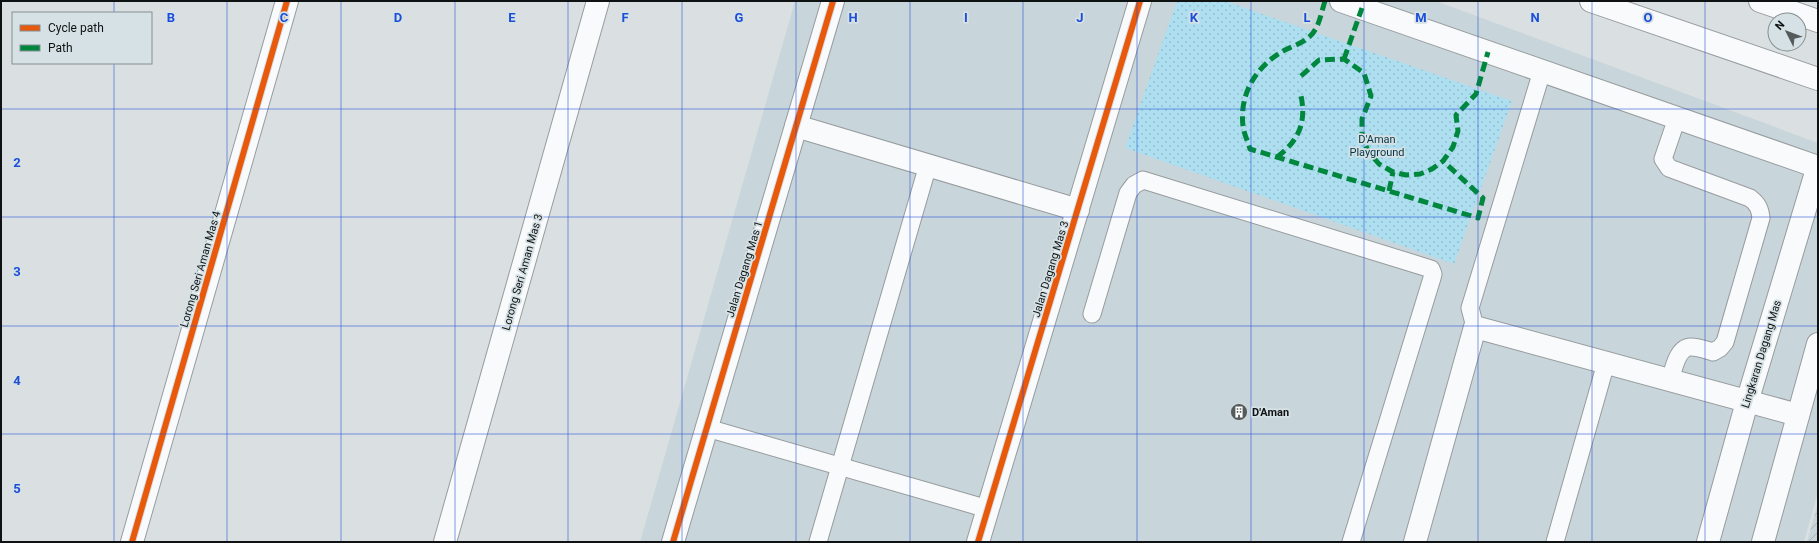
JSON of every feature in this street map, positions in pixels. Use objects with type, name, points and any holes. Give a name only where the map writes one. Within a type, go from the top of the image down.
[{"type":"street","name":"Lorong Seri Aman Mas 4","points":[[132,542],[287,1]]},
{"type":"street","name":"Lorong Seri Aman Mas 3","points":[[446,542],[598,1]]},
{"type":"street","name":"Jalan Dagang Mas 1","points":[[673,542],[833,1]]},
{"type":"street","name":"Jalan Dagang Mas 3","points":[[978,542],[1140,1]]},
{"type":"street","points":[[1341,1],[1818,166]]},
{"type":"street","points":[[1591,1],[1818,79]]},
{"type":"street","points":[[1760,1],[1818,21]]},
{"type":"street","points":[[796,126],[1078,210]]},
{"type":"street","name":"Lingkaran Dagang Mas","points":[[1708,542],[1747,402],[1818,166]]},
{"type":"street","points":[[1415,542],[1475,327],[1798,415]]},
{"type":"street","points":[[1763,542],[1818,344]]},
{"type":"lane","points":[[1475,327],[1470,308],[1542,71]]},
{"type":"lane","points":[[1670,381],[1678,356],[1684,348],[1690,346],[1713,352],[1720,348],[1725,342],[1761,218],[1760,209],[1756,202],[1750,198],[1668,168],[1664,164],[1663,159],[1676,118]]},
{"type":"lane","points":[[818,542],[928,165]]},
{"type":"lane","points":[[1092,314],[1128,193],[1134,185],[1143,180],[1431,269],[1433,274],[1432,278],[1351,542]]},
{"type":"lane","points":[[1555,542],[1606,363]]},
{"type":"lane","points":[[707,428],[988,509]]},
{"type":"shaded area","points":[[795,1],[1436,1],[1818,143],[1818,492],[1804,542],[640,542]]},
{"type":"shaded area","points":[[1818,503],[1818,542],[1807,542]]},
{"type":"green space","name":"D'Aman Playground","points":[[1177,1],[1225,1],[1512,101],[1454,264],[1125,148]]},
{"type":"marked path","points":[[1325,1],[1318,23],[1312,34],[1302,42],[1275,56],[1258,72],[1252,81],[1247,91],[1243,114],[1243,126],[1250,149],[1478,218],[1483,198],[1443,161]]},
{"type":"marked path","points":[[1344,59],[1362,8]]},
{"type":"marked path","points":[[1301,76],[1319,60],[1344,59],[1364,73],[1371,96],[1362,119],[1362,136],[1368,151],[1379,164],[1393,172],[1406,175],[1420,174],[1432,169],[1443,161],[1453,147],[1458,131],[1456,115],[1476,94],[1488,52]]},
{"type":"marked path","points":[[1277,157],[1292,143],[1300,128],[1303,111],[1300,91]]},
{"type":"marked path","points":[[1389,191],[1393,172]]},
{"type":"cycle path","points":[[132,542],[287,1]]},
{"type":"cycle path","points":[[673,542],[833,1]]},
{"type":"cycle path","points":[[978,542],[1140,1]]},
{"type":"place","name":"D'Aman","points":[[1239,412]]}]
